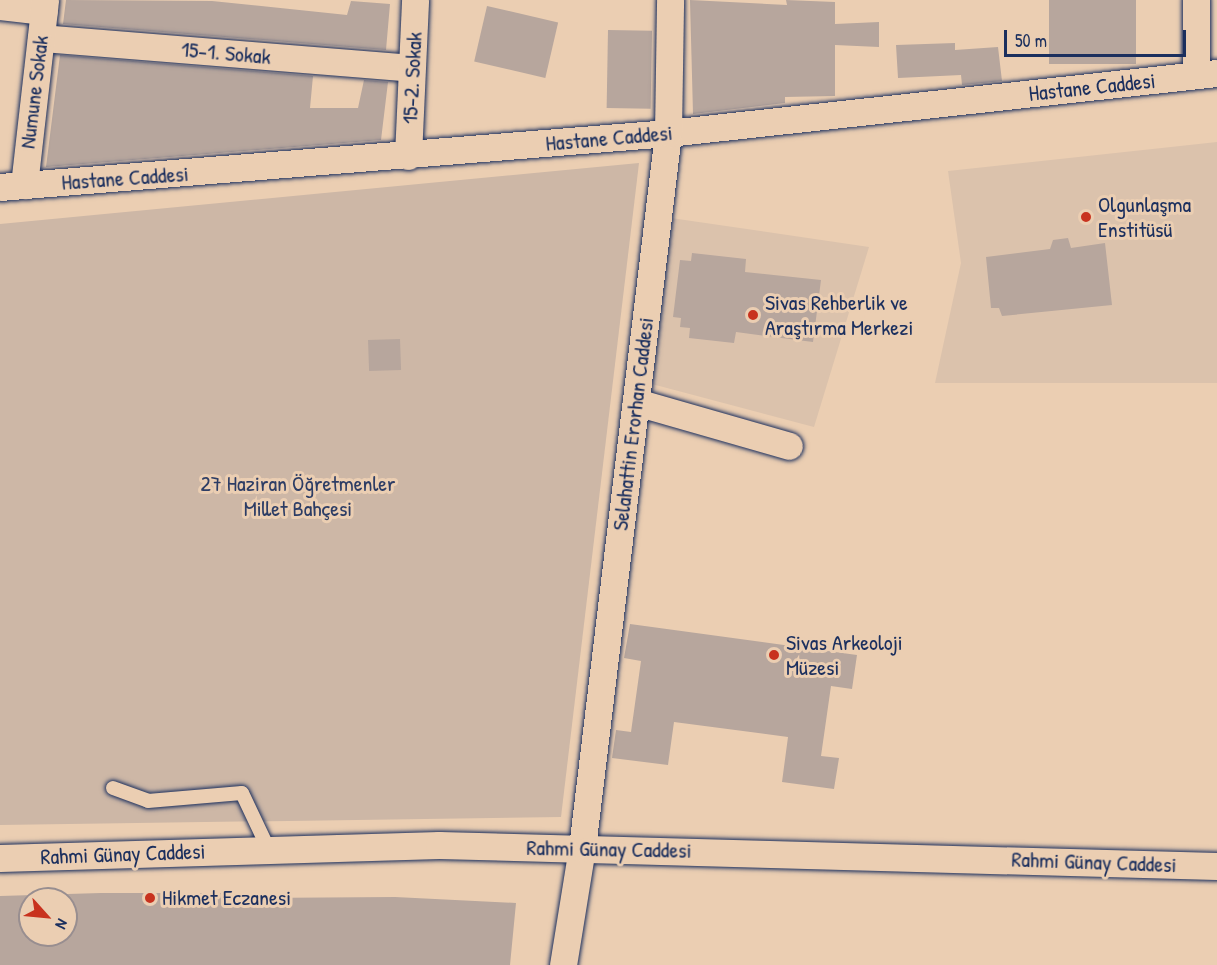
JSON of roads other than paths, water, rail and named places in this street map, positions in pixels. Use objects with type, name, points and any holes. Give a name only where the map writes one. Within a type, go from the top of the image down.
[{"type":"street","name":"15-2. Sokak","points":[[408,156],[416,0]]},
{"type":"street","name":"Selahattin Erorhan Caddesi","points":[[563,965],[582,848],[668,133],[670,0]]},
{"type":"street","points":[[1196,0],[1206,74]]},
{"type":"street","name":"15-1. Sokak","points":[[0,6],[43,16],[411,68]]},
{"type":"street","name":"Numune Sokak","points":[[12,186],[43,16]]},
{"type":"street","name":"Hastane Caddesi","points":[[12,186],[408,156],[668,133],[1206,74]]},
{"type":"street","points":[[636,402],[789,446]]},
{"type":"street","name":"Rahmi Günay Caddesi","points":[[0,858],[439,844],[1217,867]]},
{"type":"lane","points":[[112,788],[148,801],[242,793],[269,850]]},
{"type":"place","name":"Olgunlaşma Enstitüsü","points":[[1086,217]]},
{"type":"place","name":"Sivas Rehberlik ve Araştırma Merkezi","points":[[753,315]]},
{"type":"place","name":"Sivas Arkeoloji Müzesi","points":[[774,655]]},
{"type":"place","name":"Hikmet Eczanesi","points":[[150,898]]},
{"type":"park label","name":"27 Haziran Öğretmenler Millet Bahçesi","points":[[298,496]]}]
